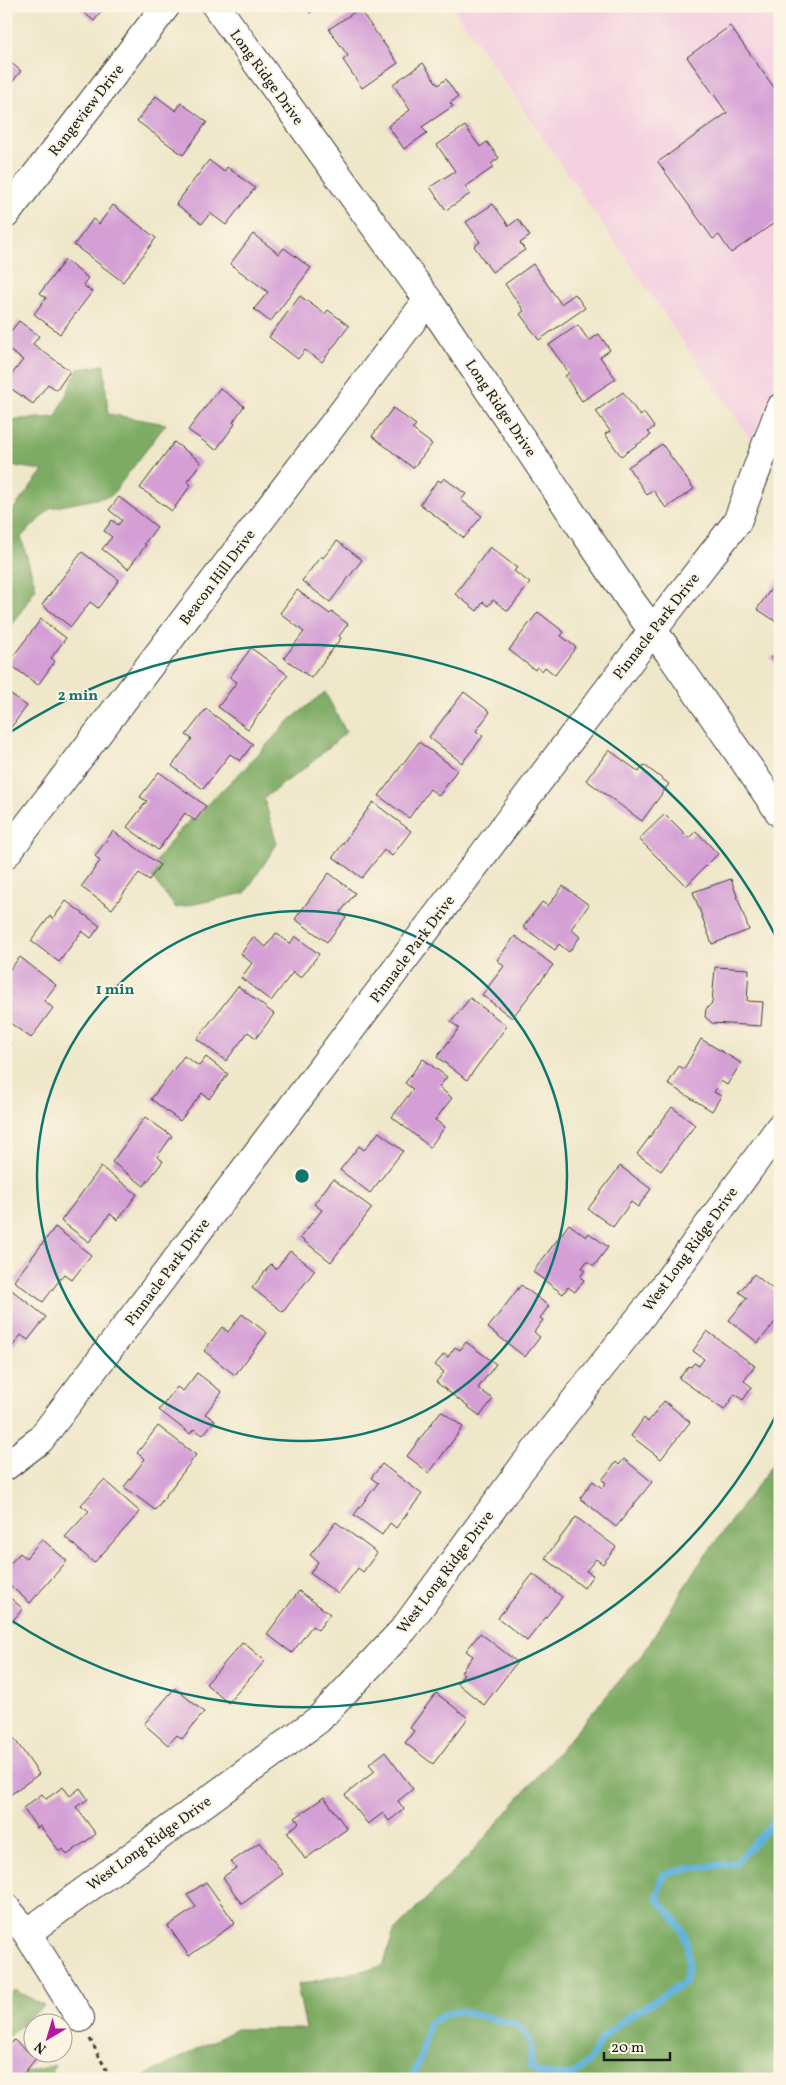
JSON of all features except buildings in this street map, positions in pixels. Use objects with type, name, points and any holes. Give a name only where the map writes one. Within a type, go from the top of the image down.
[{"type":"street","name":"Rangeview Drive","points":[[6,214],[166,6]]},
{"type":"street","name":"Long Ridge Drive","points":[[216,6],[428,300],[631,601],[780,813]]},
{"type":"street","name":"Beacon Hill Drive","points":[[6,854],[428,300]]},
{"type":"street","name":"Pinnacle Park Drive","points":[[6,1466],[40,1440],[653,630],[737,522],[780,408]]},
{"type":"street","name":"West Long Ridge Drive","points":[[27,1933],[318,1720],[404,1629],[522,1468],[656,1297],[780,1127]]},
{"type":"street","points":[[6,1908],[27,1933],[80,2018]]},
{"type":"path","points":[[80,2018],[111,2079]]},
{"type":"shaded area","points":[[452,6],[780,6],[780,382],[751,440]]},
{"type":"green space","points":[[104,365],[108,414],[166,424],[111,496],[51,508],[21,537],[36,588],[6,635],[6,519],[43,470],[6,465],[6,420],[56,417],[78,369]]},
{"type":"green space","points":[[325,692],[346,732],[309,765],[264,798],[277,844],[245,893],[176,908],[148,872],[177,833],[246,767],[290,720]]},
{"type":"green space","points":[[780,1454],[780,2079],[139,2079],[236,2029],[306,2029],[297,1985],[383,1966],[394,1931],[470,1855],[645,1651],[694,1571]]},
{"type":"green space","points":[[15,1990],[44,2006],[37,2012],[22,2012],[22,2025],[6,2038],[6,1996]]},
{"type":"green space","points":[[55,2065],[48,2079],[6,2079],[8,2077]]},
{"type":"waterway","points":[[412,2079],[422,2054],[429,2023],[448,2013],[459,2011],[515,2024],[525,2033],[531,2046],[530,2066],[540,2074],[569,2076],[575,2073],[589,2062],[600,2041],[622,2021],[684,1983],[688,1964],[687,1943],[681,1928],[657,1898],[663,1875],[685,1869],[736,1863],[780,1815]]},
{"type":"waterway","points":[[230,2079],[240,2079]]}]
